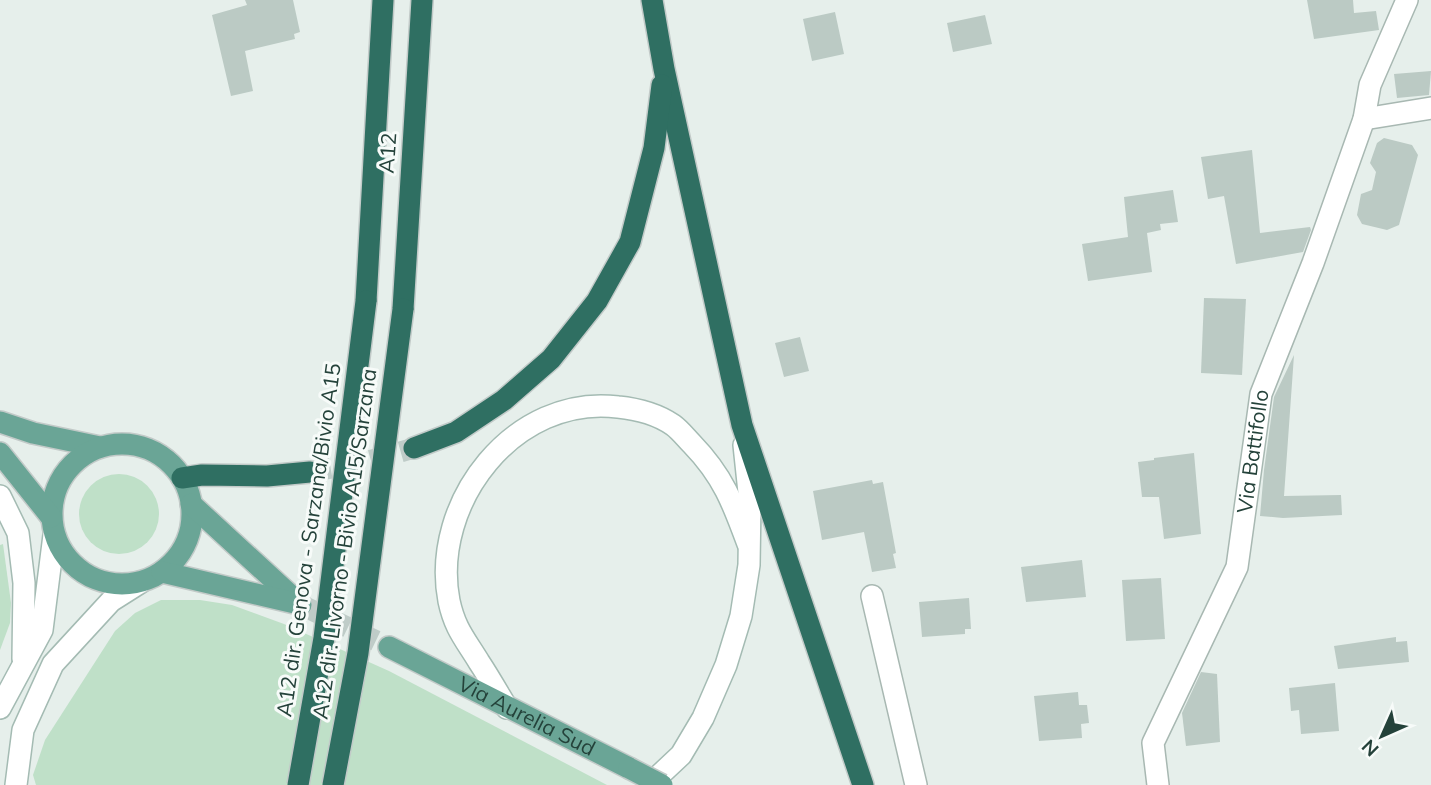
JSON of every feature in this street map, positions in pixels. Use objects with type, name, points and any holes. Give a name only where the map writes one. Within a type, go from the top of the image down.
[{"type":"highway","name":"A12","points":[[366,301],[383,0]]},
{"type":"highway","name":"A12","points":[[403,309],[422,0]]},
{"type":"highway","points":[[652,0],[664,69],[743,425],[863,785]]},
{"type":"highway","points":[[414,448],[456,432],[504,400],[551,359],[597,301],[630,242],[654,148],[664,69]]},
{"type":"highway","name":"A12 dir. Genova - Sarzana/Bivio A15","points":[[298,785],[324,638],[366,301]]},
{"type":"highway","name":"A12 dir. Livorno - Bivio A15/Sarzana","points":[[333,785],[358,653],[403,309]]},
{"type":"highway","points":[[182,478],[310,472]]},
{"type":"main road","name":"Via Battifollo","points":[[1158,785],[1153,743],[1237,567],[1261,394],[1313,263],[1364,119],[1370,85],[1407,0]]},
{"type":"main road","points":[[1364,119],[1431,108]]},
{"type":"main road","points":[[507,708],[479,661],[458,633],[449,602],[446,573],[450,536],[464,500],[487,461],[516,434],[559,411],[599,404],[641,410],[674,425],[710,463],[729,493],[748,544]]},
{"type":"main road","points":[[0,422],[33,433],[100,447],[128,445],[155,452],[170,463],[182,478],[191,504],[188,539],[177,557],[162,572],[111,601],[53,664],[23,730],[16,785]]},
{"type":"main road","points":[[649,785],[681,755],[703,718],[722,676],[741,616],[749,565],[750,502],[743,425]]},
{"type":"main road","points":[[0,708],[42,630],[54,494],[64,474],[80,457],[100,447]]},
{"type":"main road","points":[[0,453],[53,526],[64,554],[77,568],[97,580],[119,584],[141,582]]},
{"type":"main road","points":[[0,496],[18,533],[24,583],[23,665]]},
{"type":"main road","points":[[162,572],[301,605],[191,504]]},
{"type":"main road","points":[[872,596],[916,785]]},
{"type":"main road","name":"Via Aurelia Sud","points":[[389,647],[662,785]]},
{"type":"green space","points":[[119,474],[134,477],[147,486],[156,499],[159,514],[156,529],[147,542],[134,551],[119,554],[104,551],[91,542],[82,529],[79,514],[82,499],[91,486],[104,477]]},
{"type":"green space","points":[[3,544],[11,603],[10,623],[0,650],[0,545]]},
{"type":"green space","points":[[161,600],[200,600],[232,605],[284,624],[389,671],[607,785],[36,785],[33,775],[45,740],[115,631],[135,613]]},
{"type":"building","points":[[245,0],[293,0],[300,32],[294,34],[295,39],[245,51],[253,91],[231,96],[212,15],[247,5]]},
{"type":"building","points":[[1307,0],[1353,0],[1354,13],[1376,11],[1379,30],[1314,39]]},
{"type":"building","points":[[835,12],[844,54],[812,61],[803,19]]},
{"type":"building","points":[[985,15],[992,44],[953,52],[947,23]]},
{"type":"building","points":[[1431,71],[1429,95],[1397,98],[1394,74]]},
{"type":"building","points":[[1384,138],[1412,145],[1418,155],[1399,225],[1387,230],[1362,224],[1357,215],[1361,194],[1372,190],[1376,172],[1370,163],[1377,143]]},
{"type":"building","points":[[1252,150],[1260,233],[1310,227],[1311,230],[1303,252],[1236,264],[1224,196],[1208,199],[1201,157]]},
{"type":"building","points":[[1173,190],[1178,222],[1160,224],[1161,230],[1147,233],[1152,272],[1088,281],[1082,244],[1128,237],[1124,197]]},
{"type":"building","points":[[1204,298],[1246,299],[1242,375],[1201,373]]},
{"type":"building","points":[[800,337],[809,371],[784,377],[775,343]]},
{"type":"building","points":[[1294,355],[1284,496],[1341,495],[1342,515],[1283,518],[1260,516],[1274,397]]},
{"type":"building","points":[[1194,453],[1201,534],[1164,539],[1159,497],[1142,497],[1138,462]]},
{"type":"building","points":[[872,480],[873,484],[883,482],[896,553],[893,554],[896,568],[872,572],[864,532],[822,540],[813,491]]},
{"type":"building","points":[[1082,560],[1086,597],[1026,602],[1021,567]]},
{"type":"building","points":[[1161,578],[1165,639],[1126,641],[1122,580]]},
{"type":"building","points":[[969,598],[971,629],[965,629],[965,634],[922,637],[919,602]]},
{"type":"building","points":[[1396,637],[1396,642],[1407,641],[1409,662],[1338,669],[1334,646]]},
{"type":"building","points":[[1201,672],[1217,674],[1220,742],[1186,746],[1182,713]]},
{"type":"building","points":[[1335,683],[1339,731],[1301,734],[1299,710],[1291,711],[1289,688]]},
{"type":"building","points":[[1078,692],[1079,705],[1087,705],[1089,723],[1081,724],[1082,738],[1039,741],[1034,696]]},
{"type":"tunnel","points":[[310,472],[365,462],[414,448]]},
{"type":"tunnel","points":[[301,605],[389,647]]}]
